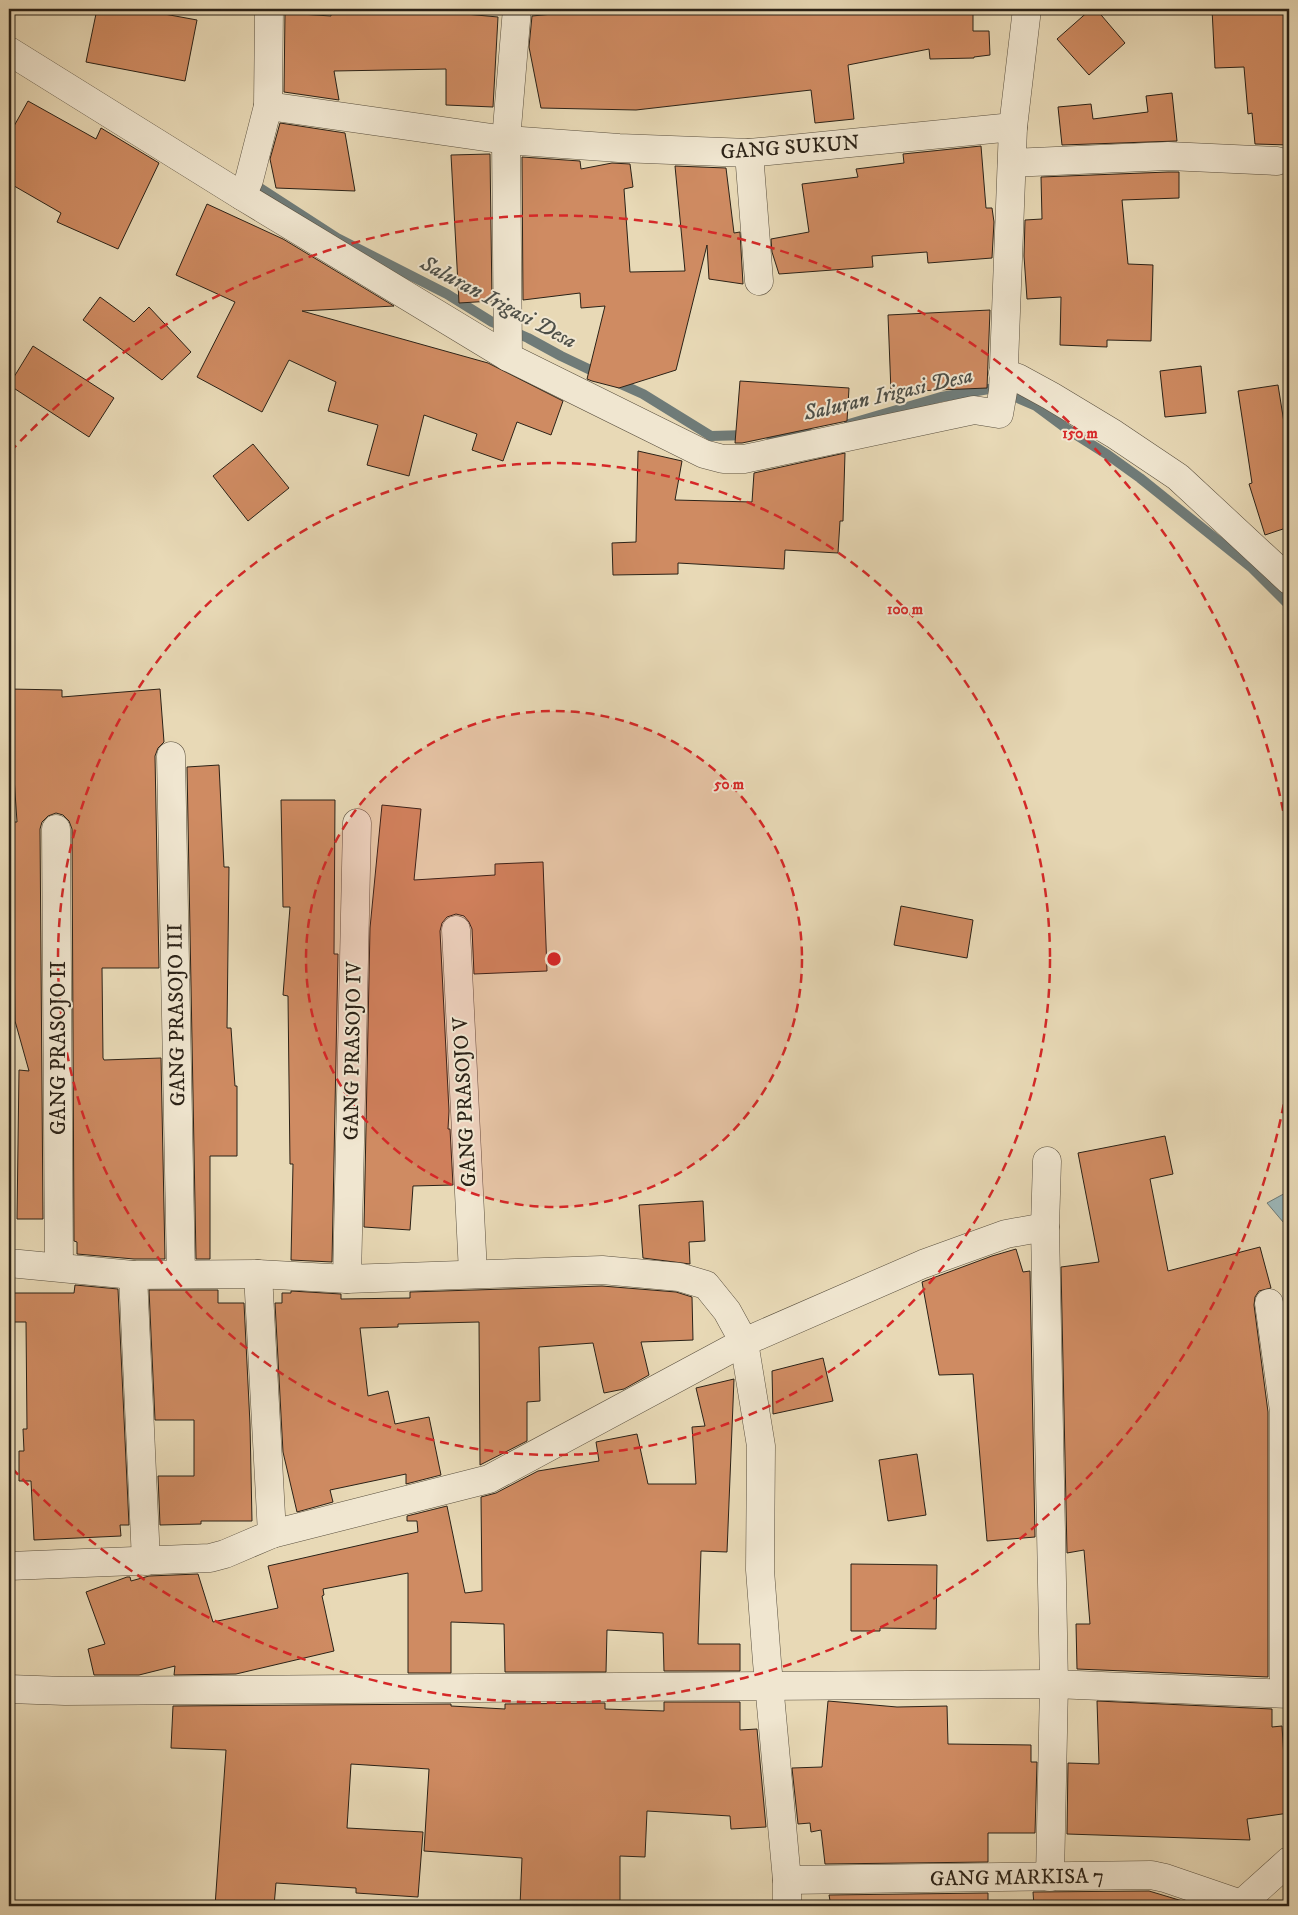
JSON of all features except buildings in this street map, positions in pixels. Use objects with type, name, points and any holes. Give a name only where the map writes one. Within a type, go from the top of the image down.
[{"type":"street","points":[[242,196],[249,180],[268,106],[269,9]]},
{"type":"street","points":[[508,357],[506,140],[517,9]]},
{"type":"street","points":[[9,51],[242,196],[508,357],[704,454],[723,459],[744,459],[974,410],[1000,414],[1003,385],[1013,128],[1027,9]]},
{"type":"street","name":"GANG SUKUN","points":[[268,106],[506,140],[619,148],[749,153],[1013,128]]},
{"type":"street","points":[[749,153],[759,281]]},
{"type":"street","points":[[1012,163],[1168,156],[1278,161]]},
{"type":"street","points":[[1003,385],[1018,378],[1098,424],[1178,478],[1289,580]]},
{"type":"street","name":"GANG PRASOJO III","points":[[171,756],[181,1274]]},
{"type":"street","name":"GANG PRASOJO IV","points":[[347,1279],[357,823]]},
{"type":"street","name":"GANG PRASOJO II","points":[[56,829],[59,1267]]},
{"type":"street","name":"GANG PRASOJO V","points":[[456,930],[473,1273]]},
{"type":"street","points":[[1047,1161],[1045,1226],[1054,1684],[1050,1877]]},
{"type":"street","points":[[9,1566],[210,1558],[225,1554],[272,1534],[489,1479],[744,1342],[923,1264],[1006,1234],[1045,1226]]},
{"type":"street","points":[[9,1263],[132,1275],[258,1274],[347,1279],[473,1273],[602,1270],[679,1277],[706,1285],[727,1311],[744,1342],[760,1446],[760,1570],[787,1893]]},
{"type":"street","points":[[258,1274],[272,1534]]},
{"type":"street","points":[[132,1275],[146,1561]]},
{"type":"street","points":[[9,1689],[65,1691],[1054,1684],[1287,1694],[1284,1410],[1269,1303]]},
{"type":"street","points":[[1241,1906],[1289,1861]]},
{"type":"street","name":"GANG MARKISA 7","points":[[787,1893],[1050,1877],[1159,1876],[1241,1906]]},
{"type":"water","points":[[1289,1191],[1289,1229],[1267,1203]]},
{"type":"waterway","name":"Saluran Irigasi Desa","points":[[249,181],[337,238],[447,294],[492,322],[601,375]]},
{"type":"waterway","name":"Saluran Irigasi Desa","points":[[614,381],[643,394],[711,436],[748,435]]},
{"type":"waterway","name":"Saluran Irigasi Desa","points":[[849,424],[941,397],[995,388],[1036,406],[1140,478],[1251,567],[1289,605]]},
{"type":"waterway","name":"Saluran Irigasi Desa","points":[[770,435],[808,433]]}]
